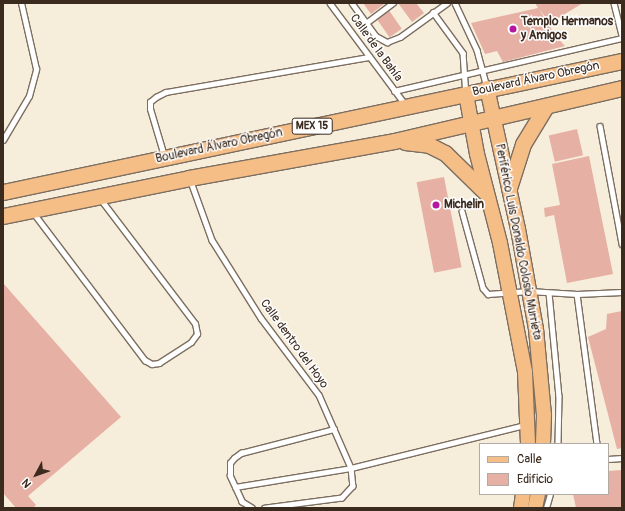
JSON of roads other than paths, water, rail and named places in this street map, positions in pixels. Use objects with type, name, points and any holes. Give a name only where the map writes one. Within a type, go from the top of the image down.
[{"type":"highway","name":"Boulevard Álvaro Obregón","points":[[3,192],[622,60]]},
{"type":"highway","name":"Boulevard Álvaro Obregón","points":[[3,216],[189,178],[394,142],[471,123],[544,108],[622,88]]},
{"type":"highway","points":[[509,188],[522,144],[544,108]]},
{"type":"highway","points":[[394,142],[429,145],[446,153],[486,192]]},
{"type":"main road","name":"Periférico Luis Donaldo Colosio Murrieta","points":[[487,88],[509,188],[529,291],[544,415],[543,443]]},
{"type":"main road","name":"Periférico Luis Donaldo Colosio Murrieta","points":[[466,94],[486,192],[500,243],[508,293],[525,372],[529,424],[528,443]]},
{"type":"main road","points":[[521,508],[523,495]]},
{"type":"main road","points":[[535,508],[538,495]]},
{"type":"lane","points":[[3,140],[28,96],[36,69],[21,3]]},
{"type":"lane","name":"Calle de la Bahía","points":[[330,3],[406,106]]},
{"type":"lane","points":[[352,3],[366,23],[381,40],[387,42],[400,37],[446,3]]},
{"type":"lane","points":[[366,23],[393,3]]},
{"type":"lane","points":[[456,3],[474,42],[484,72],[487,88]]},
{"type":"lane","points":[[394,90],[484,72],[622,37],[617,21],[614,3]]},
{"type":"lane","points":[[433,12],[463,53],[466,76],[466,94]]},
{"type":"lane","points":[[617,21],[622,18]]},
{"type":"lane","points":[[164,158],[150,109],[150,102],[166,92],[369,56]]},
{"type":"lane","points":[[600,126],[622,244]]},
{"type":"lane","name":"Calle dentro del Hoyo","points":[[189,178],[212,240],[261,318],[319,395],[351,468]]},
{"type":"lane","points":[[32,210],[145,360],[152,364],[160,363],[191,342],[197,334],[195,324],[97,196]]},
{"type":"lane","points":[[462,210],[484,290],[488,294],[529,291],[577,294],[622,292]]},
{"type":"lane","points":[[549,293],[559,396],[558,443]]},
{"type":"lane","points":[[577,294],[597,443]]},
{"type":"lane","points":[[235,487],[351,468],[529,424]]},
{"type":"lane","points":[[252,508],[242,502],[229,469],[230,463],[241,453],[334,429]]},
{"type":"lane","points":[[609,459],[622,458]]},
{"type":"lane","points":[[265,508],[342,498],[353,486],[351,468]]},
{"type":"lane","points":[[546,508],[550,495]]},
{"type":"place","name":"Templo Hermanos y Amigos","points":[[513,29]]},
{"type":"place","name":"Michelin","points":[[436,205]]}]
